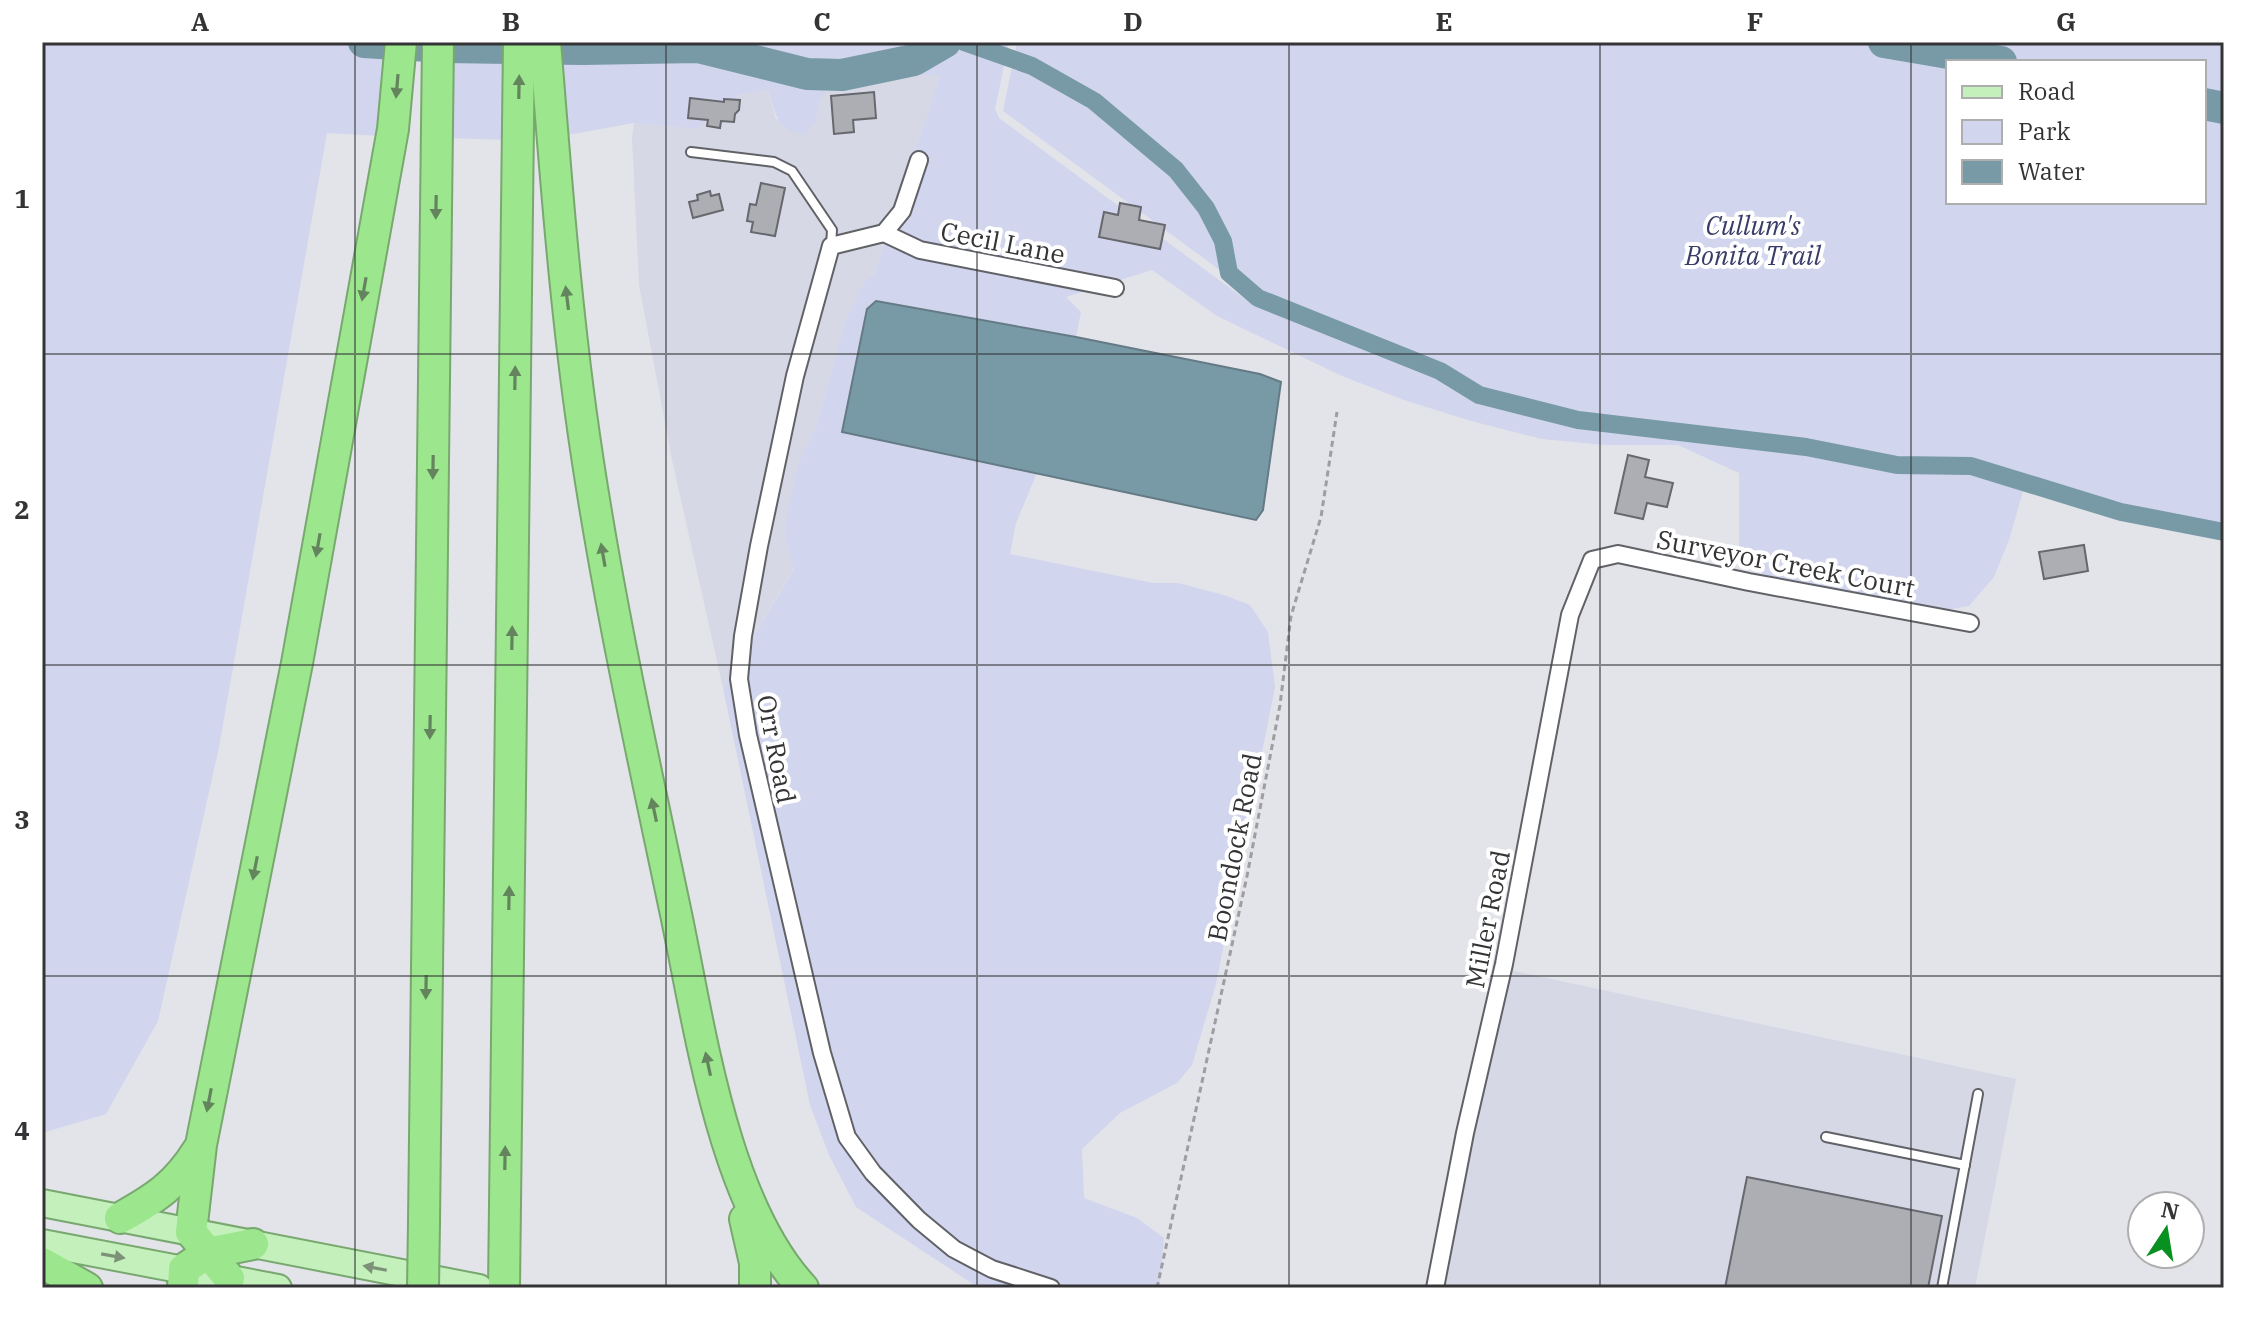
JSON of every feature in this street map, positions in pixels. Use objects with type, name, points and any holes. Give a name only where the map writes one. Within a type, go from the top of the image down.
[{"type":"highway","points":[[192,1260],[201,1145],[297,663],[393,129],[401,42]]},
{"type":"highway","points":[[423,1288],[438,42]]},
{"type":"highway","points":[[504,1288],[519,42]]},
{"type":"highway","points":[[545,42],[565,288],[601,547],[718,1111],[755,1263],[755,1288]]},
{"type":"highway","points":[[718,1111],[759,1222],[781,1261],[803,1288]]},
{"type":"highway","points":[[120,1218],[159,1196],[174,1183],[201,1145]]},
{"type":"highway","points":[[192,1260],[253,1244]]},
{"type":"highway","points":[[192,1260],[229,1278]]},
{"type":"highway","points":[[42,1263],[87,1288]]},
{"type":"main road","points":[[42,1203],[120,1218],[192,1260]]},
{"type":"main road","points":[[42,1243],[192,1260]]},
{"type":"main road","points":[[253,1244],[479,1288]]},
{"type":"main road","points":[[229,1278],[278,1288]]},
{"type":"street","points":[[831,246],[884,233],[902,211],[919,160]]},
{"type":"street","name":"Cecil Lane","points":[[884,233],[920,250],[1115,288]]},
{"type":"street","name":"Orr Road","points":[[831,246],[795,376],[743,636],[739,679],[758,781],[822,1053],[847,1137],[873,1173],[919,1220],[954,1249],[992,1269],[1051,1288]]},
{"type":"street","name":"Surveyor Creek Court","points":[[1592,560],[1618,554],[1970,623]]},
{"type":"street","name":"Miller Road","points":[[1435,1288],[1465,1133],[1502,977],[1570,615],[1592,560]]},
{"type":"lane","points":[[691,152],[774,162],[792,171],[832,230],[831,246]]},
{"type":"lane","points":[[1942,1288],[1978,1094]]},
{"type":"lane","points":[[1826,1137],[1965,1165]]},
{"type":"path","name":"Boondock Road","points":[[1157,1288],[1247,876],[1280,705],[1291,616],[1321,517],[1337,412]]},
{"type":"shaded area","points":[[940,75],[874,275],[865,280],[845,321],[816,428],[802,454],[784,531],[794,568],[723,688],[672,460],[639,285],[632,138],[634,123],[697,129],[717,110],[741,95],[768,90],[776,119],[816,122],[819,101],[828,87],[846,81],[884,81]]},
{"type":"shaded area","points":[[1505,969],[2016,1079],[1975,1288],[1445,1288]]},
{"type":"green space","points":[[42,42],[392,42],[382,136],[327,133],[219,747],[158,1021],[106,1114],[42,1133]]},
{"type":"green space","points":[[447,42],[510,42],[508,140],[446,138]]},
{"type":"green space","points":[[555,42],[1009,42],[995,109],[999,118],[1253,305],[1437,379],[1477,404],[1577,429],[1804,455],[1896,473],[1969,474],[2023,491],[2009,540],[1994,577],[1969,606],[1911,616],[1778,592],[1739,547],[1739,473],[1678,445],[1604,445],[1542,439],[1404,400],[1342,376],[1217,316],[1152,270],[1066,297],[1081,312],[1076,337],[875,302],[842,432],[1037,473],[1016,523],[1010,554],[1153,583],[1178,583],[1250,605],[1268,632],[1275,687],[1216,984],[1192,1065],[1177,1083],[1120,1113],[1082,1149],[1084,1198],[1137,1218],[1164,1238],[1159,1288],[979,1288],[856,1207],[829,1155],[810,1105],[723,688],[794,569],[784,531],[802,454],[816,428],[845,321],[865,280],[874,275],[940,75],[913,75],[884,81],[846,81],[829,87],[819,101],[816,122],[805,134],[788,130],[783,125],[775,113],[768,90],[740,95],[717,110],[697,129],[634,123],[562,136]]},
{"type":"green space","name":"Cullum's Bonita Trail","points":[[1017,42],[2224,42],[2224,532],[2112,510],[1971,466],[1897,465],[1806,447],[1578,420],[1479,395],[1440,370],[1258,298],[1003,111]]},
{"type":"water","points":[[876,301],[1076,337],[1260,374],[1281,382],[1263,510],[1256,520],[842,432],[867,309]]},
{"type":"building","points":[[874,92],[876,118],[853,120],[854,132],[834,134],[831,96]]},
{"type":"building","points":[[690,98],[724,102],[724,99],[740,100],[739,110],[734,122],[721,121],[720,128],[707,126],[708,120],[688,118]]},
{"type":"building","points":[[761,183],[785,188],[775,236],[751,232],[753,222],[747,221],[750,204],[756,205]]},
{"type":"building","points":[[710,191],[711,196],[719,194],[723,210],[693,218],[689,202],[698,200],[697,195]]},
{"type":"building","points":[[1120,203],[1141,207],[1139,220],[1165,225],[1160,249],[1099,237],[1104,212],[1118,215]]},
{"type":"building","points":[[1628,455],[1649,460],[1645,477],[1673,483],[1667,507],[1647,503],[1643,519],[1615,513]]},
{"type":"building","points":[[2084,545],[2088,571],[2044,579],[2039,552]]},
{"type":"building","points":[[1747,1177],[1942,1216],[1928,1288],[1725,1288]]},
{"type":"waterway","points":[[364,42],[445,47],[698,47],[807,74],[842,75],[914,60],[945,42]]},
{"type":"waterway","points":[[964,42],[1032,66],[1094,101],[1176,170],[1206,208],[1223,241],[1229,273],[1258,298],[1440,371],[1479,395],[1578,420],[1806,447],[1897,465],[1971,466],[2121,512],[2224,532]]},
{"type":"waterway","points":[[1884,42],[1989,60]]},
{"type":"waterway","points":[[2206,104],[2224,108]]}]
